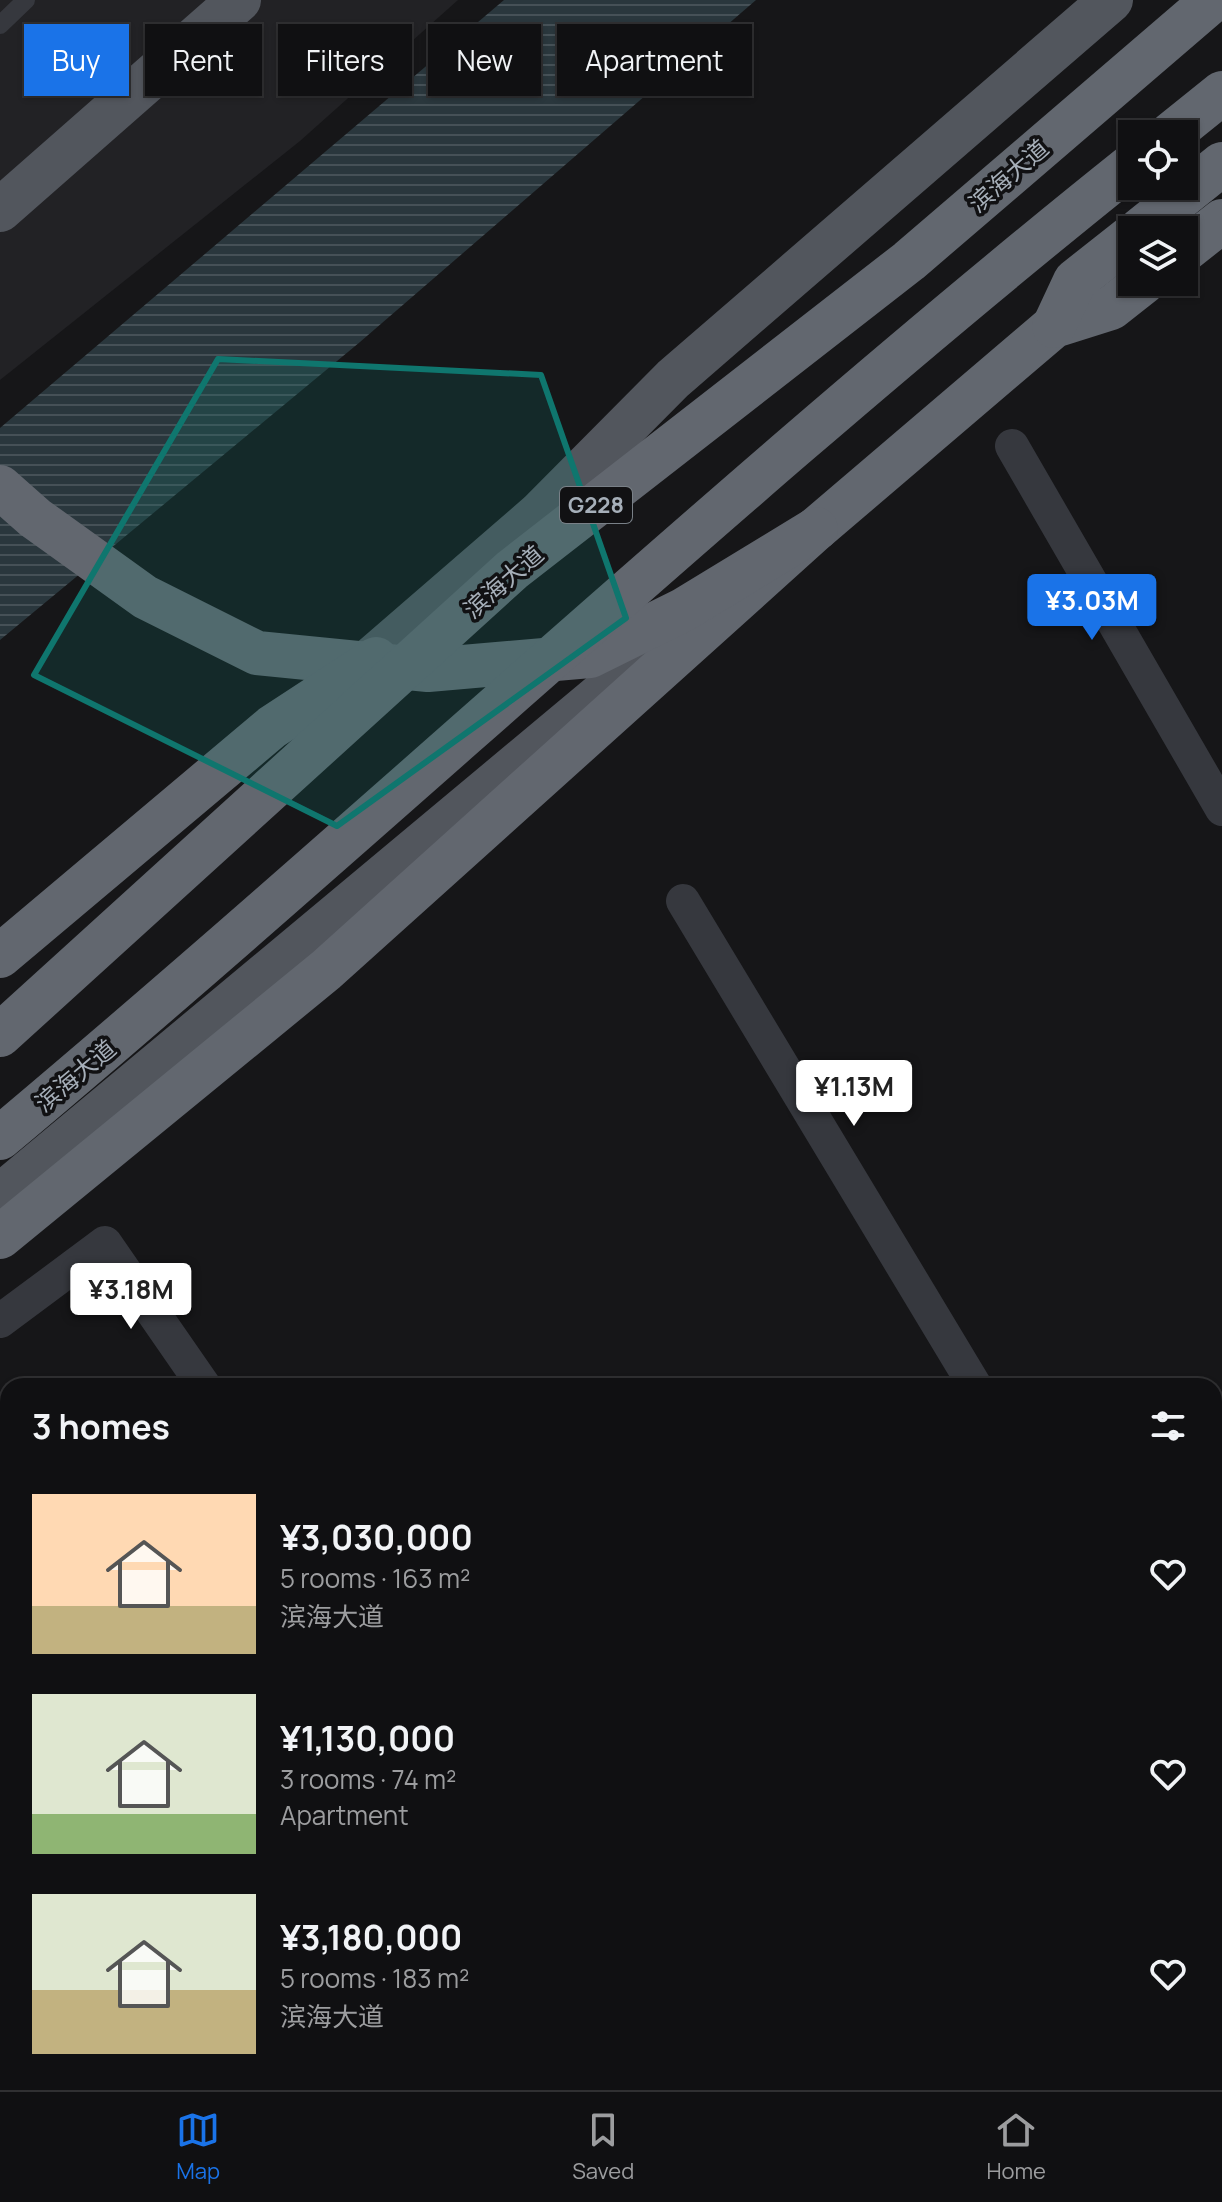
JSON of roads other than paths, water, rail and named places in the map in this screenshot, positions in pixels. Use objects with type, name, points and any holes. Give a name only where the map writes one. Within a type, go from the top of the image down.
[{"type":"highway","name":"滨海大道","points":[[0,1035],[512,570],[909,261],[1213,0]]},
{"type":"highway","points":[[1188,120],[1222,93]]},
{"type":"highway","points":[[1157,216],[1222,164]]},
{"type":"highway","name":"滨海大道","points":[[0,1138],[164,999],[438,755],[1118,177]]},
{"type":"highway","points":[[1198,240],[1222,221]]},
{"type":"highway","points":[[1054,326],[1075,281],[1118,247]]},
{"type":"highway","points":[[0,1237],[326,970],[816,529],[1054,326],[1111,308],[1126,296]]},
{"type":"highway","points":[[0,487],[35,518],[145,597],[257,653],[428,670],[590,656],[683,610],[816,529]]},
{"type":"highway","points":[[0,956],[272,727],[512,570]]},
{"type":"main road","points":[[0,210],[239,0]]},
{"type":"main road","points":[[0,979],[539,514],[673,379],[1082,17],[1111,0]]},
{"type":"main road","points":[[1173,216],[1222,175]]},
{"type":"main road","points":[[0,1196],[1118,262]]},
{"type":"street","points":[[1012,446],[1222,809]]},
{"type":"street","points":[[683,901],[970,1378]]},
{"type":"street","points":[[0,1321],[105,1243],[198,1378]]},
{"type":"lane","points":[[0,25],[26,0]]}]
